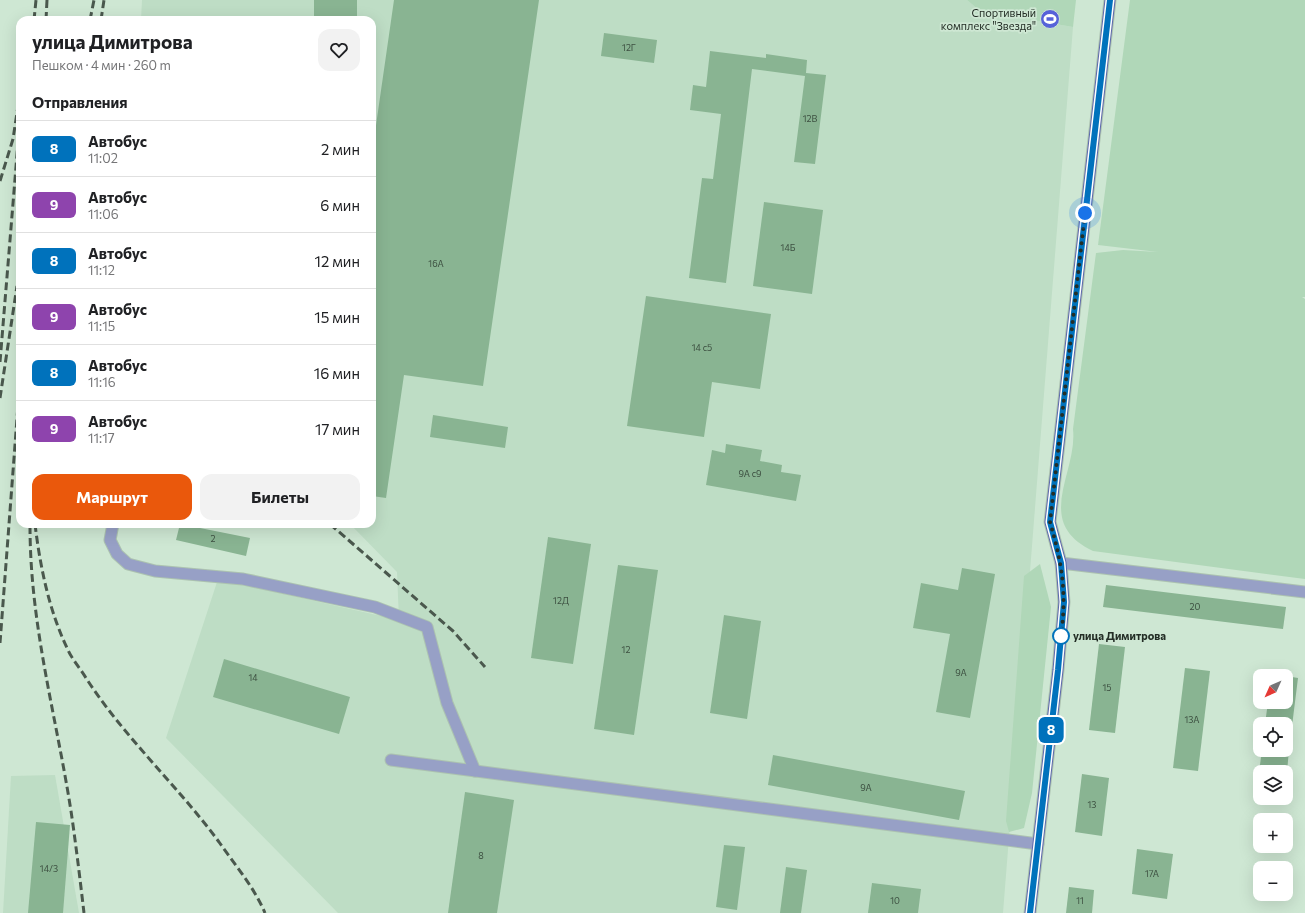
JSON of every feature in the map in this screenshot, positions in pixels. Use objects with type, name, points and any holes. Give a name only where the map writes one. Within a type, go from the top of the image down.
[{"type":"main road","points":[[1030,913],[1064,602],[1061,563],[1050,522],[1110,0]]},
{"type":"street","points":[[113,528],[110,540],[117,554],[128,564],[155,571],[243,580],[367,605],[427,627],[447,703],[475,771]]},
{"type":"street","points":[[1061,563],[1305,592]]},
{"type":"street","points":[[391,760],[1038,844]]},
{"type":"shaded area","points":[[142,0],[967,0],[980,11],[1073,27],[1003,913],[338,913],[166,738],[218,579],[399,620],[397,572],[354,528],[376,528],[376,16],[141,16]]},
{"type":"shaded area","name":"Спортивный комплекс \"Звезда\"","points":[[967,0],[1076,0],[1073,27],[980,11]]},
{"type":"shaded area","points":[[1130,0],[1305,0],[1305,297],[1302,297],[1305,299],[1305,579],[1093,551],[1075,539],[1065,526],[1061,511],[1062,496],[1073,446],[1073,429],[1096,253],[1123,250],[1158,252],[1098,245]]},
{"type":"shaded area","points":[[1040,564],[1051,607],[1032,793],[1024,828],[1009,832],[1006,821],[1024,576]]},
{"type":"shaded area","points":[[55,775],[79,913],[3,913],[11,776]]},
{"type":"building","points":[[314,0],[357,0],[357,16],[314,16]]},
{"type":"building","points":[[394,0],[539,0],[483,386],[404,375],[386,498],[376,497],[376,125]]},
{"type":"building","points":[[604,33],[657,40],[654,63],[601,56]]},
{"type":"building","points":[[710,51],[766,58],[766,54],[807,60],[806,73],[826,75],[815,164],[794,162],[805,76],[752,69],[726,283],[689,278],[702,178],[713,179],[721,114],[690,110],[693,85],[706,87]]},
{"type":"building","points":[[764,202],[823,210],[812,294],[753,286]]},
{"type":"building","points":[[646,296],[771,314],[760,389],[712,382],[704,437],[627,426]]},
{"type":"building","points":[[433,415],[508,427],[505,448],[430,437]]},
{"type":"building","points":[[726,444],[762,450],[760,461],[782,465],[781,472],[801,475],[796,501],[706,485],[712,450],[725,453]]},
{"type":"building","points":[[179,528],[200,528],[250,538],[246,556],[176,540]]},
{"type":"building","points":[[548,537],[591,544],[573,664],[531,658]]},
{"type":"building","points":[[618,565],[658,570],[634,735],[594,729]]},
{"type":"building","points":[[962,568],[995,574],[970,718],[936,712],[950,634],[913,628],[921,583],[958,590]]},
{"type":"building","points":[[1106,585],[1286,607],[1283,629],[1103,607]]},
{"type":"building","points":[[724,615],[761,621],[747,719],[710,713]]},
{"type":"building","points":[[1099,644],[1125,647],[1115,733],[1089,730]]},
{"type":"building","points":[[224,659],[350,697],[339,734],[213,697]]},
{"type":"building","points":[[1185,668],[1210,671],[1198,771],[1173,768]]},
{"type":"building","points":[[1293,677],[1298,678],[1293,718],[1266,717],[1267,709],[1293,709]]},
{"type":"building","points":[[773,755],[965,791],[959,820],[768,785]]},
{"type":"building","points":[[1261,757],[1288,757],[1288,765],[1260,765]]},
{"type":"building","points":[[1082,774],[1109,778],[1102,836],[1075,832]]},
{"type":"building","points":[[465,792],[514,800],[497,913],[448,913]]},
{"type":"building","points":[[36,822],[70,825],[63,913],[28,913]]},
{"type":"building","points":[[724,845],[745,847],[737,910],[716,907]]},
{"type":"building","points":[[1137,849],[1173,854],[1167,899],[1132,894]]},
{"type":"building","points":[[786,867],[807,870],[801,913],[780,913]]},
{"type":"building","points":[[872,883],[921,889],[918,913],[868,913]]},
{"type":"building","points":[[1069,887],[1094,890],[1092,913],[1066,913]]},
{"type":"railway","points":[[34,16],[36,0]]},
{"type":"railway","points":[[46,16],[47,0]]},
{"type":"railway","points":[[91,16],[94,0]]},
{"type":"railway","points":[[102,16],[104,0]]},
{"type":"railway","points":[[0,181],[13,139],[16,119]]},
{"type":"railway","points":[[0,362],[16,167]]},
{"type":"railway","points":[[0,398],[16,293]]},
{"type":"railway","points":[[0,643],[16,432]]},
{"type":"railway","points":[[30,528],[34,599],[45,670],[71,811],[84,913]]},
{"type":"railway","points":[[36,528],[46,588],[61,635],[72,657],[101,700],[219,842],[250,885],[265,913]]},
{"type":"railway","points":[[335,528],[453,631],[485,667]]},
{"type":"bus line","name":"8","points":[[1030,913],[1058,670],[1064,602],[1061,563],[1050,522],[1110,0]]},
{"type":"place","name":"Спортивный комплекс \"Звезда\"","points":[[1050,19]]},
{"type":"place","name":"улица Димитрова","points":[[1061,636]]},
{"type":"route","points":[[1061,636],[1064,602],[1061,563],[1050,522],[1085,213]]}]
